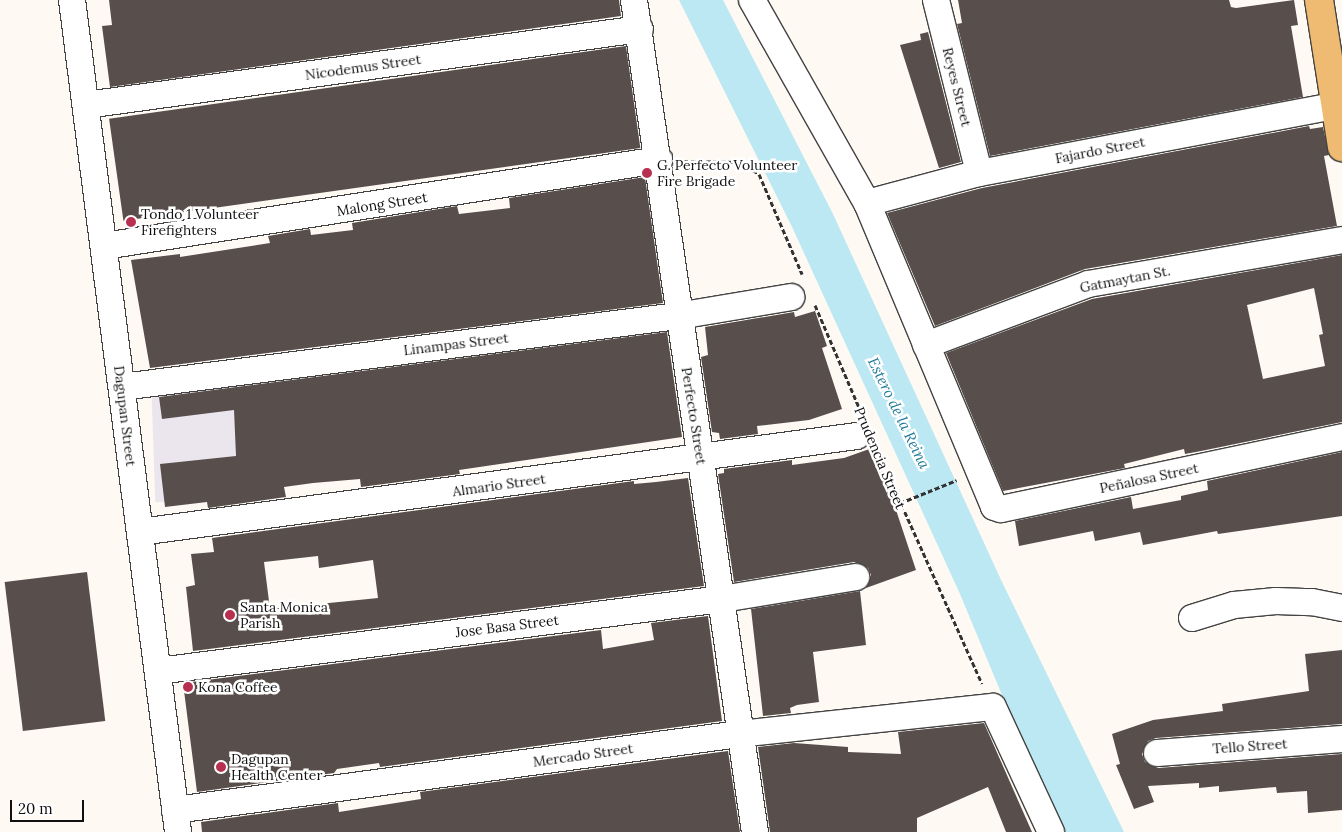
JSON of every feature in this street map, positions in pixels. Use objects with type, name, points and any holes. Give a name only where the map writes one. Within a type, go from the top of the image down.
[{"type":"main road","points":[[1319,0],[1342,147]]},
{"type":"street","name":"Dagupan Street","points":[[72,0],[177,821]]},
{"type":"street","name":"Perfecto Street","points":[[634,0],[659,160],[678,316],[701,458],[722,599],[739,734],[755,832]]},
{"type":"street","points":[[752,0],[867,203],[926,345],[969,475]]},
{"type":"street","name":"Reyes Street","points":[[936,0],[979,173]]},
{"type":"street","name":"Nicodemus Street","points":[[86,105],[640,29]]},
{"type":"street","name":"Fajardo Street","points":[[867,203],[979,173],[1335,106]]},
{"type":"street","name":"Malong Street","points":[[104,246],[659,160]]},
{"type":"street","name":"Gatmaytan St.","points":[[926,345],[1088,284],[1336,241]]},
{"type":"street","name":"Linampas Street","points":[[122,387],[678,316],[803,293]]},
{"type":"street","name":"Almario Street","points":[[140,532],[701,458],[865,431]]},
{"type":"street","name":"Peñalosa Street","points":[[969,475],[994,507],[1001,509],[1342,437]]},
{"type":"street","name":"Jose Basa Street","points":[[158,671],[722,599],[856,577]]},
{"type":"street","points":[[1192,618],[1234,605],[1276,601],[1312,602],[1342,608]]},
{"type":"street","points":[[993,707],[1051,832]]},
{"type":"street","name":"Mercado Street","points":[[177,821],[739,734],[993,707]]},
{"type":"street","name":"Tello Street","points":[[1157,754],[1342,739]]},
{"type":"path","name":"Prudencia Street","points":[[659,160],[740,162],[759,174],[803,293],[993,707]]},
{"type":"path","points":[[900,503],[969,475]]},
{"type":"shaded area","points":[[248,376],[252,499],[155,502],[151,379]]},
{"type":"water","name":"Estero de la Reina","points":[[679,0],[723,0],[833,214],[1002,582],[1124,832],[1059,832],[960,594],[793,229]]},
{"type":"building","points":[[109,0],[619,0],[621,16],[110,87],[102,26],[112,25]]},
{"type":"building","points":[[958,0],[1229,0],[1231,7],[1236,8],[1294,0],[1298,25],[1291,26],[1303,97],[990,156],[957,24],[962,23]]},
{"type":"building","points":[[928,32],[961,162],[939,168],[900,45],[921,40],[920,34]]},
{"type":"building","points":[[626,46],[640,148],[123,221],[109,119]]},
{"type":"building","points":[[1309,126],[1310,129],[1323,127],[1329,155],[1324,156],[1337,226],[1085,269],[935,326],[887,213],[982,188]]},
{"type":"building","points":[[645,177],[663,303],[150,368],[131,260],[180,254],[180,257],[270,243],[268,236],[310,229],[311,235],[353,230],[352,223],[457,206],[459,214],[510,208],[509,198]]},
{"type":"building","points":[[1342,255],[1342,422],[1185,454],[1184,449],[1124,464],[1125,468],[1003,491],[946,353],[1092,299]],"holes":[[[1314,288],[1323,334],[1319,335],[1325,366],[1263,379],[1247,305]]]},
{"type":"building","points":[[815,311],[827,346],[822,348],[842,409],[809,420],[757,426],[758,434],[720,439],[719,433],[712,432],[701,357],[708,355],[705,327],[794,312],[795,317]]},
{"type":"building","points":[[667,332],[682,437],[459,470],[460,474],[361,487],[360,479],[313,483],[284,487],[286,497],[208,508],[207,502],[165,507],[160,464],[236,456],[234,410],[162,419],[159,397]]},
{"type":"building","points":[[875,447],[916,570],[866,588],[871,575],[868,568],[854,562],[734,582],[718,474],[724,473],[724,469],[792,460],[792,465],[844,458]]},
{"type":"building","points":[[1342,452],[1342,516],[1218,534],[1217,531],[1143,545],[1140,532],[1095,541],[1093,531],[1019,546],[1015,521],[1131,497],[1133,509],[1181,500],[1181,496],[1208,490],[1207,481]]},
{"type":"building","points":[[688,478],[704,586],[193,651],[186,587],[195,585],[191,554],[214,552],[212,538],[634,481],[634,484]],"holes":[[[318,556],[319,568],[373,560],[378,598],[270,609],[264,562]]]},
{"type":"building","points":[[87,572],[105,721],[23,731],[5,582]]},
{"type":"building","points":[[860,591],[866,645],[813,652],[819,702],[797,705],[790,708],[791,713],[763,716],[751,609]]},
{"type":"building","points":[[708,616],[722,721],[380,767],[379,763],[337,769],[334,773],[197,792],[183,683],[601,630],[603,649],[654,640],[651,623]]},
{"type":"building","points":[[1342,650],[1342,724],[1156,738],[1148,741],[1142,754],[1145,762],[1158,768],[1342,754],[1342,810],[1308,813],[1307,791],[1277,793],[1276,787],[1219,792],[1219,786],[1199,788],[1199,783],[1148,786],[1154,802],[1134,809],[1116,765],[1120,764],[1112,734],[1153,720],[1223,711],[1222,704],[1309,691],[1305,654]]},
{"type":"building","points":[[984,723],[1032,832],[1006,832],[988,787],[917,818],[917,832],[770,832],[758,747],[794,743],[848,747],[848,752],[901,754],[898,732]]},
{"type":"building","points":[[728,751],[740,832],[202,832],[201,822],[338,803],[339,812],[421,799],[420,792]]},
{"type":"place","name":"G. Perfecto Volunteer Fire Brigade","points":[[647,173]]},
{"type":"place","name":"Tondo 1 Volunteer Firefighters","points":[[131,222]]},
{"type":"place","name":"Santa Monica Parish","points":[[230,615]]},
{"type":"place","name":"Kona Coffee","points":[[188,687]]},
{"type":"place","name":"Dagupan Health Center","points":[[221,767]]}]
